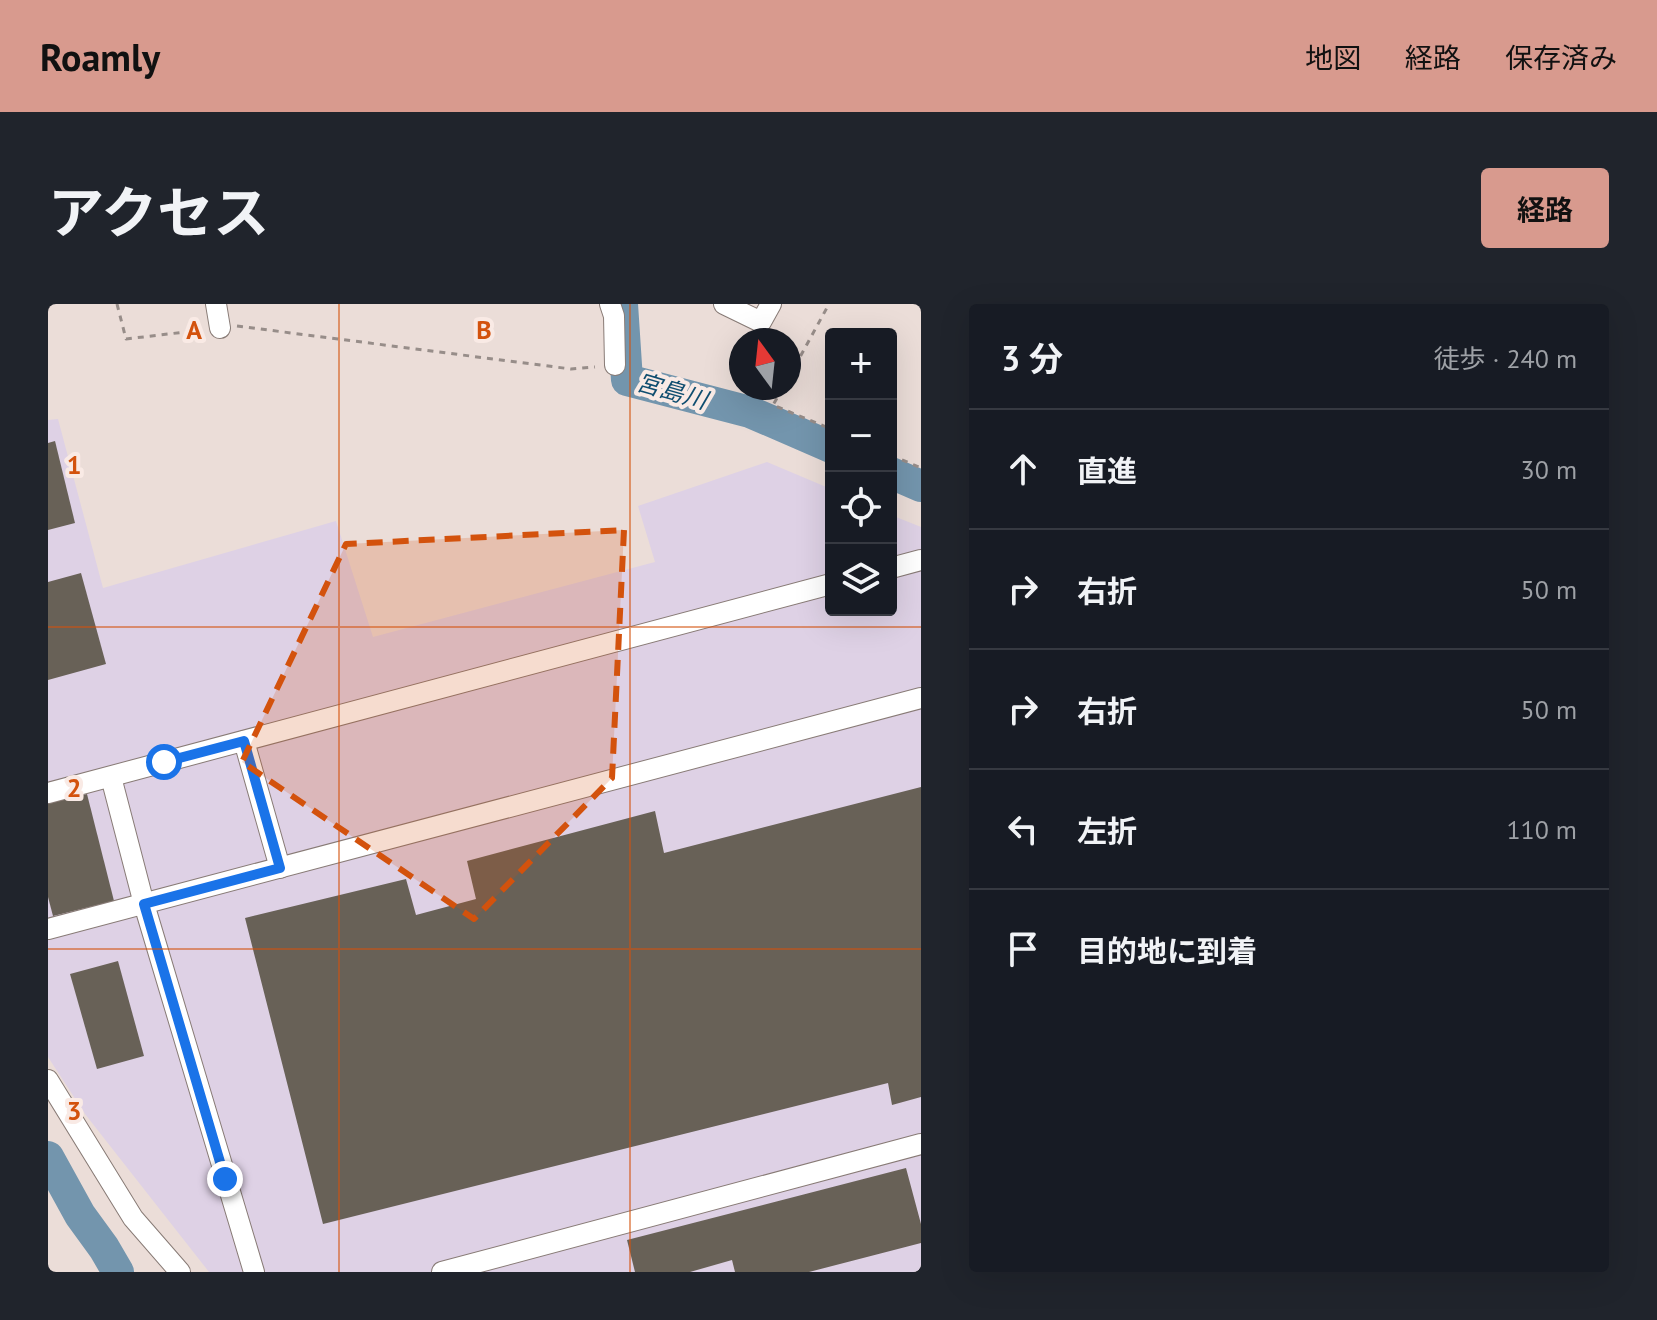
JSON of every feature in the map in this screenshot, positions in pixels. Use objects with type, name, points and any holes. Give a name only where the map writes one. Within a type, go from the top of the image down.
[{"type":"street","points":[[216,304],[220,328]]},
{"type":"street","points":[[610,304],[614,316],[615,365]]},
{"type":"street","points":[[724,304],[761,322],[771,304]]},
{"type":"street","points":[[897,566],[921,560]]},
{"type":"street","points":[[48,793],[825,586]]},
{"type":"street","points":[[48,929],[921,698]]},
{"type":"street","points":[[244,741],[280,868]]},
{"type":"street","points":[[111,777],[144,904],[254,1272]]},
{"type":"street","points":[[48,1080],[133,1218],[180,1272]]},
{"type":"street","points":[[442,1272],[921,1144]]},
{"type":"path","points":[[117,304],[126,339],[242,325],[571,369],[615,365]]},
{"type":"path","points":[[801,355],[829,304]]},
{"type":"path","points":[[776,400],[773,405],[825,427]]},
{"type":"path","points":[[897,458],[921,468]]},
{"type":"highlighted area","points":[[624,530],[612,778],[474,919],[242,762],[346,544]]},
{"type":"shaded area","points":[[58,419],[103,588],[336,521],[373,637],[655,562],[638,506],[767,462],[825,486],[825,616],[897,616],[897,517],[921,527],[921,1272],[209,1272],[85,1114],[48,1057],[48,420]]},
{"type":"building","points":[[55,441],[75,523],[48,530],[48,443]]},
{"type":"building","points":[[81,573],[106,664],[48,680],[48,582]]},
{"type":"building","points":[[921,787],[921,1097],[892,1105],[888,1083],[323,1224],[245,918],[406,879],[416,915],[476,899],[467,861],[655,811],[664,853]]},
{"type":"building","points":[[87,794],[114,901],[53,916],[48,897],[48,803]]},
{"type":"building","points":[[118,961],[144,1056],[97,1069],[70,974]]},
{"type":"building","points":[[906,1168],[921,1224],[921,1243],[809,1272],[735,1272],[732,1260],[690,1272],[635,1272],[627,1240]]},
{"type":"waterway","name":"宮島川","points":[[622,304],[627,380],[750,412],[825,444]]},
{"type":"waterway","name":"宮島川","points":[[897,476],[921,486]]},
{"type":"waterway","points":[[48,1157],[80,1215],[118,1272]]},
{"type":"route","points":[[164,762],[244,741],[280,868],[144,904],[225,1179]]}]
